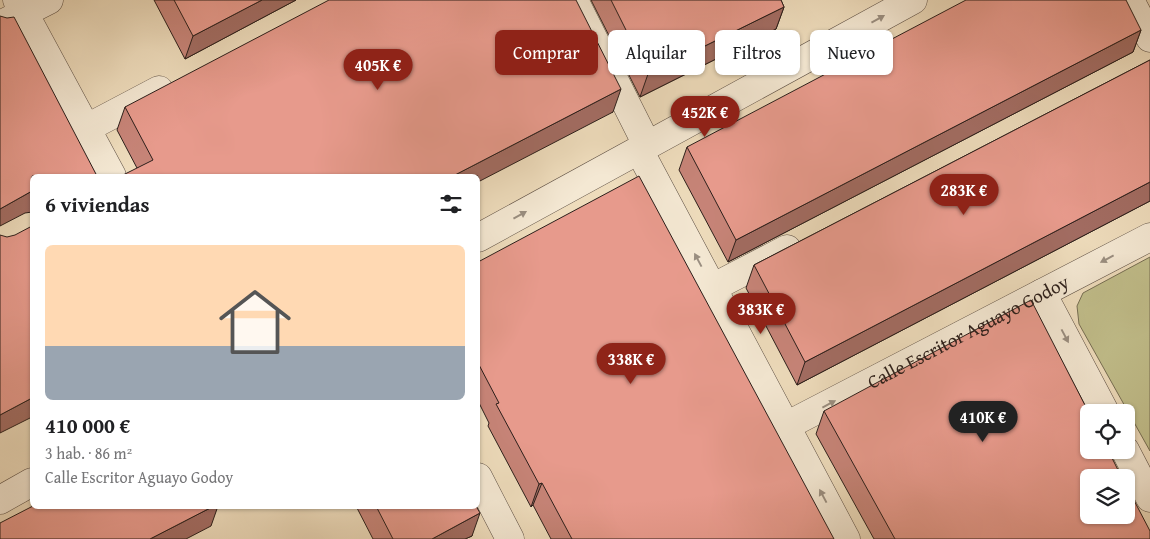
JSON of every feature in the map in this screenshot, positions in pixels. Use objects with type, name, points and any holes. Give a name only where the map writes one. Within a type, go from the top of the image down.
[{"type":"street","points":[[0,25],[21,6],[49,0]]},
{"type":"street","points":[[480,237],[912,0]]},
{"type":"street","points":[[1130,0],[1150,38]]},
{"type":"street","points":[[582,3],[643,148],[712,288],[846,539]]},
{"type":"street","points":[[21,6],[111,174]]},
{"type":"street","points":[[87,128],[184,77]]},
{"type":"street","name":"Calle Escritor Aguayo Godoy","points":[[786,426],[1150,237]]},
{"type":"street","points":[[712,288],[809,238]]},
{"type":"street","points":[[1042,293],[1101,404]]},
{"type":"street","points":[[1130,459],[1150,498]]},
{"type":"street","points":[[480,481],[510,539]]},
{"type":"street","points":[[0,500],[30,483]]},
{"type":"shaded area","points":[[1150,257],[1150,451],[1135,424],[1135,404],[1124,404],[1079,324],[1077,306],[1083,293]]},
{"type":"building","points":[[174,0],[262,0],[193,36]]},
{"type":"building","points":[[329,0],[576,0],[591,30],[495,30],[495,75],[598,75],[598,44],[608,63],[608,75],[614,75],[621,89],[457,174],[125,174],[153,160],[125,107]]},
{"type":"building","points":[[611,0],[781,0],[784,7],[737,30],[715,30],[715,41],[705,46],[705,30],[626,30]]},
{"type":"building","points":[[966,0],[1126,0],[1141,30],[736,240],[687,147],[824,75],[893,75],[893,38]]},
{"type":"building","points":[[0,16],[14,17],[96,174],[30,174],[30,192],[0,209]]},
{"type":"building","points":[[1150,60],[1150,182],[805,362],[754,265]]},
{"type":"building","points":[[639,176],[834,539],[572,539],[542,483],[539,484],[496,404],[499,403],[480,367],[480,261]]},
{"type":"building","points":[[30,227],[30,399],[0,415],[0,235],[7,237]]},
{"type":"building","points":[[1031,300],[1084,404],[1080,404],[1080,459],[1112,459],[1118,469],[1080,469],[1080,524],[1135,524],[1135,502],[1150,531],[1150,539],[895,539],[824,411]]},
{"type":"building","points":[[30,508],[208,509],[150,539],[0,539],[0,523]]},
{"type":"building","points":[[378,509],[478,509],[480,513],[432,539],[393,539]]}]
